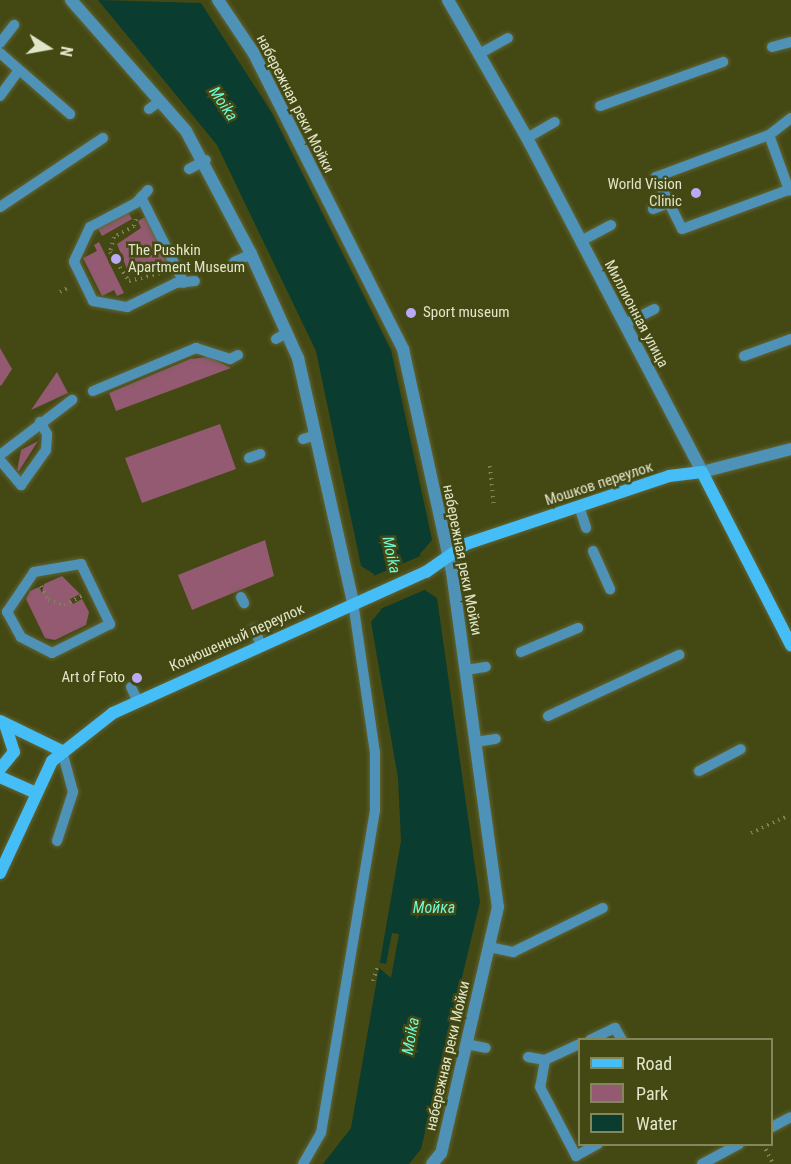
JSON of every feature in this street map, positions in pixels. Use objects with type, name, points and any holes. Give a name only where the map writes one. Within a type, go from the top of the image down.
[{"type":"street","points":[[71,0],[131,65],[206,160],[251,254],[316,435],[353,603]]},
{"type":"street","name":"набережная реки Мойки","points":[[218,0],[253,52],[399,341],[449,555],[498,907],[466,1044],[443,1158],[432,1164]]},
{"type":"street","name":"Миллионная улица","points":[[448,0],[527,138],[791,645]]},
{"type":"street","name":"Мошков переулок","points":[[375,594],[426,572],[466,544],[669,476],[702,472],[791,449]]},
{"type":"street","name":"Конюшенный переулок","points":[[0,873],[34,792],[62,751],[113,713],[137,700],[375,594]]},
{"type":"street","points":[[0,721],[62,751]]},
{"type":"street","points":[[0,721],[15,742],[10,760],[0,769]]},
{"type":"street","points":[[0,777],[34,792]]},
{"type":"lane","points":[[0,43],[14,25]]},
{"type":"lane","points":[[479,54],[508,38]]},
{"type":"lane","points":[[772,47],[791,42]]},
{"type":"lane","points":[[0,53],[70,114]]},
{"type":"lane","points":[[600,106],[723,62]]},
{"type":"lane","points":[[121,74],[131,65]]},
{"type":"lane","points":[[0,96],[19,70]]},
{"type":"lane","points":[[149,109],[160,101]]},
{"type":"lane","points":[[770,135],[790,189],[682,229],[656,177],[770,135],[791,118]]},
{"type":"lane","points":[[527,138],[555,122]]},
{"type":"lane","points":[[0,207],[104,138]]},
{"type":"lane","points":[[189,169],[206,160]]},
{"type":"lane","points":[[144,194],[189,282],[127,307],[93,301],[74,262],[90,227],[144,194]]},
{"type":"lane","points":[[653,209],[669,203]]},
{"type":"lane","points":[[581,241],[611,225]]},
{"type":"lane","points":[[234,262],[251,254]]},
{"type":"lane","points":[[625,324],[654,309]]},
{"type":"lane","points":[[744,356],[791,339]]},
{"type":"lane","points":[[93,391],[196,348],[230,359],[238,356]]},
{"type":"lane","points":[[0,455],[40,422],[72,400]]},
{"type":"lane","points":[[0,460],[21,485],[46,450],[47,434],[40,422]]},
{"type":"lane","points":[[303,439],[316,435]]},
{"type":"lane","points":[[249,458],[260,454]]},
{"type":"lane","points":[[579,506],[586,528]]},
{"type":"lane","points":[[593,551],[610,589]]},
{"type":"lane","points":[[81,564],[94,590],[111,624],[103,633],[52,653],[21,637],[8,612],[34,572],[81,564]]},
{"type":"lane","points":[[303,1164],[321,1133],[375,811],[375,753],[353,603]]},
{"type":"lane","points":[[254,628],[261,645]]},
{"type":"lane","points":[[521,652],[578,628]]},
{"type":"lane","points":[[548,716],[679,655]]},
{"type":"lane","points":[[466,670],[486,667]]},
{"type":"lane","points":[[131,687],[137,700]]},
{"type":"lane","points":[[476,742],[496,739]]},
{"type":"lane","points":[[699,771],[741,749]]},
{"type":"lane","points":[[57,841],[73,792],[62,751]]},
{"type":"lane","points":[[489,947],[513,952],[603,908]]},
{"type":"lane","points":[[594,1038],[615,1028],[621,1038]]},
{"type":"lane","points":[[466,1044],[486,1048]]},
{"type":"lane","points":[[528,1057],[545,1060],[578,1044]]},
{"type":"lane","points":[[545,1060],[540,1087],[576,1156],[594,1146]]},
{"type":"lane","points":[[773,1126],[791,1117]]},
{"type":"lane","points":[[702,1164],[735,1146]]},
{"type":"path","points":[[144,194],[134,226],[111,244],[122,277],[136,281],[156,272],[189,282]]},
{"type":"path","points":[[490,466],[494,507]]},
{"type":"path","points":[[34,572],[48,600],[64,605],[94,590]]},
{"type":"path","points":[[751,833],[785,817]]},
{"type":"path","points":[[373,981],[378,966]]},
{"type":"path","points":[[764,1146],[773,1164]]},
{"type":"green space","points":[[128,212],[132,219],[102,236],[98,229]]},
{"type":"green space","points":[[147,216],[171,265],[162,270],[158,264],[129,274],[117,244],[141,228],[138,221]]},
{"type":"green space","points":[[99,242],[124,293],[117,296],[114,290],[102,296],[83,258],[97,251],[94,245]]},
{"type":"green space","points":[[0,348],[12,369],[1,386],[0,385]]},
{"type":"green space","points":[[209,357],[231,368],[116,411],[109,393],[190,359]]},
{"type":"green space","points":[[57,372],[68,393],[31,410]]},
{"type":"green space","points":[[220,424],[236,469],[142,503],[125,458]]},
{"type":"green space","points":[[38,441],[19,471],[17,471],[21,450]]},
{"type":"green space","points":[[265,540],[274,576],[192,610],[178,575]]},
{"type":"green space","points":[[62,576],[80,594],[70,599],[73,604],[82,599],[89,612],[86,625],[55,640],[45,638],[26,599],[30,591],[39,587],[42,593],[44,584]]},
{"type":"water","name":"Мойка","points":[[98,0],[201,3],[272,113],[391,350],[432,540],[420,554],[426,591],[437,598],[480,902],[421,1149],[409,1164],[323,1164],[351,1128],[401,841],[398,778],[371,622],[381,610],[374,574],[361,566],[316,351],[217,145]]},
{"type":"pier","points":[[423,555],[429,588],[378,610],[371,577]]},
{"type":"pier","points":[[392,933],[399,934],[391,978],[378,967],[372,981],[376,962],[386,964]]},
{"type":"place","name":"World Vision Clinic","points":[[696,193]]},
{"type":"place","name":"The Pushkin Apartment Museum","points":[[116,259]]},
{"type":"place","name":"Sport museum","points":[[411,313]]},
{"type":"place","name":"Art of Foto","points":[[137,678]]},
{"type":"water label","name":"Moika","points":[[223,104]]},
{"type":"water label","name":"Moika","points":[[391,555]]},
{"type":"water label","name":"Moika","points":[[411,1036]]}]
